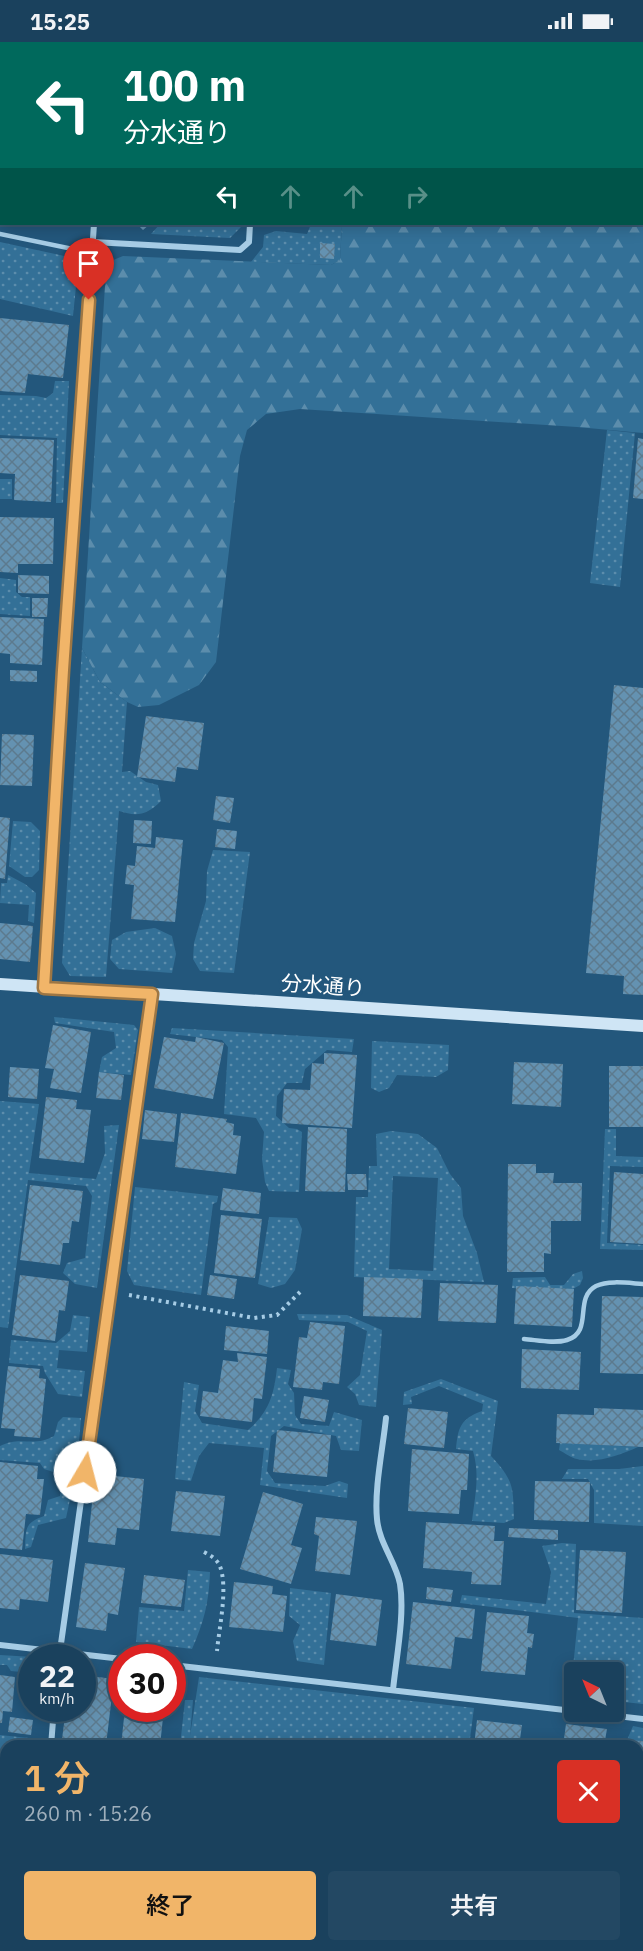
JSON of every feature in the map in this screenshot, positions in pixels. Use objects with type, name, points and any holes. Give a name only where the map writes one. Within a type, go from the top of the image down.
[{"type":"street","points":[[44,988],[62,681],[94,225]]},
{"type":"street","points":[[93,242],[240,250],[249,242],[250,225]]},
{"type":"street","name":"分水通り","points":[[0,984],[643,1026]]},
{"type":"street","points":[[61,1644],[152,994]]},
{"type":"street","points":[[386,1418],[377,1520],[385,1550],[399,1581],[401,1600],[393,1690]]},
{"type":"street","points":[[0,1645],[18,1648]]},
{"type":"street","points":[[186,1667],[643,1719]]},
{"type":"street","points":[[51,1740],[53,1722]]},
{"type":"lane","points":[[0,234],[92,254]]},
{"type":"lane","points":[[524,1340],[556,1342],[568,1340],[578,1334],[583,1323],[583,1300],[589,1290],[609,1283],[643,1284]]},
{"type":"path","points":[[110,1291],[254,1317],[276,1315],[300,1292]]},
{"type":"path","points":[[204,1552],[214,1558],[220,1566],[224,1584],[214,1670]]},
{"type":"green space","points":[[159,225],[242,225],[230,238],[151,234]]},
{"type":"green space","points":[[311,225],[342,225],[340,260],[331,265],[251,262],[263,247],[264,235],[276,231],[307,234]],"holes":[[[320,244],[335,244],[334,258],[320,258]]]},
{"type":"green space","points":[[342,225],[643,225],[643,433],[300,409],[266,414],[247,430],[240,456],[216,662],[199,685],[159,705],[138,707],[127,702],[100,682],[82,648],[106,270],[111,261],[123,256],[331,265],[340,260]]},
{"type":"green space","points":[[0,242],[69,257],[78,267],[73,316],[0,299]]},
{"type":"green space","points":[[55,381],[69,381],[63,503],[56,503],[57,438],[0,435],[0,395],[46,398],[53,393]]},
{"type":"green space","points":[[607,430],[635,433],[620,587],[590,583]]},
{"type":"green space","points":[[0,479],[12,479],[12,499],[0,499]]},
{"type":"green space","points":[[0,578],[16,580],[16,592],[22,597],[30,597],[30,616],[0,614]]},
{"type":"green space","points":[[82,648],[100,682],[127,702],[122,772],[130,771],[146,782],[158,785],[161,801],[142,814],[119,811],[106,977],[70,976],[62,963]]},
{"type":"green space","points":[[13,821],[31,822],[40,831],[39,870],[32,877],[25,877],[9,866]]},
{"type":"green space","points":[[213,850],[250,852],[234,973],[200,971],[193,959],[194,943],[206,901],[207,871]]},
{"type":"green space","points":[[8,875],[36,893],[34,923],[28,921],[29,905],[0,903],[1,883],[7,883]]},
{"type":"green space","points":[[155,928],[172,936],[176,954],[172,973],[119,969],[110,959],[112,940],[126,932]]},
{"type":"green space","points":[[54,1017],[134,1025],[138,1030],[131,1075],[99,1072],[102,1057],[116,1048],[114,1032],[55,1023]]},
{"type":"green space","points":[[172,1028],[354,1039],[352,1052],[327,1050],[305,1069],[302,1083],[287,1083],[277,1096],[276,1116],[289,1128],[302,1132],[299,1192],[269,1191],[265,1182],[262,1159],[264,1132],[256,1118],[224,1114],[228,1047],[222,1040],[170,1034]]},
{"type":"green space","points":[[372,1041],[449,1045],[448,1070],[436,1077],[397,1075],[389,1088],[379,1092],[371,1088]]},
{"type":"green space","points":[[0,1101],[39,1104],[29,1173],[96,1179],[105,1153],[104,1126],[119,1125],[97,1288],[75,1284],[63,1273],[67,1263],[85,1258],[92,1196],[86,1186],[28,1180],[8,1328],[0,1327]]},
{"type":"green space","points":[[605,1129],[616,1129],[616,1156],[643,1157],[643,1167],[610,1166],[607,1243],[643,1245],[643,1250],[600,1249]]},
{"type":"green space","points":[[391,1131],[418,1134],[437,1148],[450,1174],[461,1188],[463,1216],[477,1253],[484,1282],[354,1277],[356,1197],[368,1197],[369,1166],[377,1166],[376,1134]],"holes":[[[393,1176],[438,1178],[433,1271],[389,1269]]]},
{"type":"green space","points":[[135,1187],[218,1196],[217,1202],[213,1204],[201,1295],[134,1285],[127,1271]]},
{"type":"green space","points":[[269,1217],[297,1218],[302,1229],[295,1270],[285,1284],[271,1288],[258,1284]]},
{"type":"green space","points":[[582,1271],[583,1278],[580,1285],[571,1290],[512,1288],[513,1278],[545,1277],[550,1285],[564,1285],[573,1274]]},
{"type":"green space","points":[[297,1314],[347,1315],[382,1330],[376,1407],[359,1405],[355,1394],[347,1387],[360,1375],[367,1331],[348,1322],[299,1320]]},
{"type":"green space","points":[[73,1315],[90,1317],[87,1352],[59,1350],[57,1368],[85,1371],[82,1397],[58,1394],[43,1366],[9,1363],[11,1340],[56,1343],[70,1331]]},
{"type":"green space","points":[[277,1368],[291,1370],[288,1384],[294,1393],[295,1415],[301,1424],[329,1426],[334,1412],[362,1420],[359,1451],[341,1450],[336,1436],[284,1426],[271,1436],[267,1471],[275,1483],[325,1486],[339,1481],[348,1484],[347,1498],[260,1485],[264,1448],[209,1443],[199,1456],[191,1481],[175,1479],[184,1382],[199,1385],[195,1411],[202,1423],[248,1430],[266,1410],[274,1387]]},
{"type":"green space","points":[[441,1379],[498,1401],[491,1456],[511,1484],[514,1519],[504,1523],[472,1521],[476,1486],[473,1451],[456,1449],[462,1425],[469,1417],[482,1411],[483,1404],[439,1386],[411,1397],[412,1404],[403,1405],[404,1392]]},
{"type":"green space","points":[[63,1417],[81,1418],[77,1467],[66,1518],[38,1525],[31,1547],[25,1549],[29,1524],[44,1516],[48,1500],[60,1496],[63,1475],[44,1469],[40,1463],[0,1460],[0,1446],[14,1441],[40,1441],[54,1436],[58,1422]]},
{"type":"green space","points":[[560,1443],[638,1447],[608,1458],[585,1460],[572,1458],[559,1450]]},
{"type":"green space","points":[[643,1466],[643,1526],[594,1523],[594,1490],[588,1479],[562,1479],[568,1469],[619,1469]]},
{"type":"green space","points":[[562,1543],[576,1544],[574,1613],[643,1618],[643,1704],[624,1702],[624,1662],[574,1662],[578,1618],[460,1603],[462,1595],[546,1604],[551,1572],[542,1546]]},
{"type":"green space","points":[[188,1570],[210,1572],[205,1612],[192,1649],[186,1648],[186,1644],[136,1642],[139,1607],[184,1611]]},
{"type":"green space","points":[[290,1588],[331,1593],[324,1665],[297,1661],[293,1641],[300,1625],[289,1616]]},
{"type":"green space","points":[[0,1655],[18,1656],[18,1672],[11,1671],[7,1665],[0,1665]]},
{"type":"green space","points":[[199,1677],[474,1708],[470,1740],[181,1740],[183,1722],[186,1722],[186,1700],[193,1700],[190,1736]]},
{"type":"green space","points":[[633,1726],[643,1728],[643,1740],[627,1740]]},
{"type":"green space","points":[[0,1735],[38,1739],[38,1740],[0,1740]]},
{"type":"building","points":[[138,225],[149,225],[143,230]]},
{"type":"building","points":[[320,243],[335,244],[334,259],[320,258]]},
{"type":"building","points":[[0,318],[69,325],[63,378],[28,374],[25,393],[0,391]]},
{"type":"building","points":[[0,438],[54,440],[51,502],[14,500],[15,474],[0,473]]},
{"type":"building","points":[[638,438],[643,439],[643,499],[633,498]]},
{"type":"building","points":[[0,517],[54,518],[53,564],[18,564],[18,573],[0,572]]},
{"type":"building","points":[[18,575],[49,576],[49,594],[18,593]]},
{"type":"building","points":[[32,598],[48,598],[47,617],[32,617]]},
{"type":"building","points":[[0,617],[44,619],[42,665],[10,663],[10,654],[0,653]]},
{"type":"building","points":[[10,670],[37,671],[37,682],[10,681]]},
{"type":"building","points":[[614,685],[643,688],[643,995],[623,994],[624,976],[586,973]]},
{"type":"building","points":[[146,716],[204,723],[198,770],[177,767],[175,782],[137,777]]},
{"type":"building","points":[[2,734],[34,735],[32,786],[0,785]]},
{"type":"building","points":[[216,796],[234,798],[230,823],[213,820]]},
{"type":"building","points":[[0,817],[10,818],[5,879],[0,878]]},
{"type":"building","points":[[134,820],[152,821],[151,844],[133,843]]},
{"type":"building","points":[[217,829],[237,831],[235,849],[215,847]]},
{"type":"building","points":[[156,837],[183,840],[175,922],[131,919],[134,885],[125,884],[127,865],[135,866],[137,846],[155,848]]},
{"type":"building","points":[[0,923],[33,926],[30,962],[0,959]]},
{"type":"building","points":[[53,1025],[91,1032],[81,1093],[50,1088],[54,1069],[45,1068]]},
{"type":"building","points":[[164,1037],[195,1042],[196,1037],[224,1043],[213,1099],[154,1088]]},
{"type":"building","points":[[324,1053],[357,1055],[352,1128],[282,1123],[284,1089],[310,1090],[312,1063],[324,1064]]},
{"type":"building","points":[[514,1062],[563,1064],[561,1107],[512,1104]]},
{"type":"building","points":[[609,1066],[643,1066],[643,1127],[609,1127]]},
{"type":"building","points":[[10,1067],[39,1069],[37,1099],[8,1097]]},
{"type":"building","points":[[99,1072],[124,1075],[121,1100],[96,1098]]},
{"type":"building","points":[[46,1097],[77,1100],[76,1109],[91,1110],[84,1163],[39,1158]]},
{"type":"building","points":[[145,1110],[177,1114],[174,1142],[142,1139]]},
{"type":"building","points":[[181,1113],[227,1119],[226,1122],[234,1124],[233,1135],[241,1136],[236,1174],[175,1167]]},
{"type":"building","points":[[308,1127],[347,1129],[345,1192],[305,1191]]},
{"type":"building","points":[[508,1164],[536,1164],[536,1173],[554,1173],[553,1183],[582,1183],[581,1221],[551,1221],[551,1254],[544,1253],[544,1272],[507,1272]]},
{"type":"building","points":[[614,1172],[643,1174],[643,1244],[610,1242]]},
{"type":"building","points":[[347,1174],[366,1174],[367,1190],[348,1190]]},
{"type":"building","points":[[30,1185],[83,1191],[79,1222],[72,1221],[69,1243],[63,1243],[60,1265],[20,1260]]},
{"type":"building","points":[[223,1188],[261,1193],[259,1214],[220,1210]]},
{"type":"building","points":[[221,1215],[262,1219],[255,1278],[214,1273]]},
{"type":"building","points":[[20,1275],[69,1281],[65,1311],[59,1310],[55,1341],[12,1335]]},
{"type":"building","points":[[210,1275],[237,1279],[234,1299],[207,1295]]},
{"type":"building","points":[[364,1277],[423,1279],[421,1318],[363,1316]]},
{"type":"building","points":[[440,1283],[498,1285],[496,1323],[438,1321]]},
{"type":"building","points":[[516,1286],[574,1289],[572,1327],[514,1324]]},
{"type":"building","points":[[602,1296],[643,1297],[643,1374],[600,1373]]},
{"type":"building","points":[[310,1322],[345,1326],[339,1384],[323,1382],[322,1390],[293,1387],[299,1337],[307,1338]]},
{"type":"building","points":[[226,1326],[269,1331],[267,1354],[224,1350]]},
{"type":"building","points":[[522,1349],[581,1352],[579,1390],[521,1388]]},
{"type":"building","points":[[237,1353],[267,1357],[262,1399],[254,1398],[252,1422],[200,1416],[203,1391],[218,1393],[223,1360],[238,1362]]},
{"type":"building","points":[[8,1366],[40,1369],[39,1378],[46,1379],[40,1438],[14,1436],[15,1429],[1,1428]]},
{"type":"building","points":[[304,1396],[329,1400],[325,1422],[300,1418]]},
{"type":"building","points":[[408,1408],[448,1412],[444,1448],[404,1444]]},
{"type":"building","points":[[594,1408],[643,1410],[643,1447],[556,1443],[557,1414],[594,1415]]},
{"type":"building","points":[[277,1430],[331,1435],[327,1477],[273,1472]]},
{"type":"building","points":[[412,1449],[469,1454],[467,1490],[461,1490],[459,1514],[408,1511]]},
{"type":"building","points":[[0,1462],[38,1466],[37,1479],[44,1479],[40,1515],[26,1514],[22,1550],[0,1548]]},
{"type":"building","points":[[95,1474],[144,1479],[139,1530],[117,1528],[115,1545],[88,1542]]},
{"type":"building","points":[[535,1481],[590,1482],[589,1522],[534,1520]]},
{"type":"building","points":[[176,1491],[225,1496],[220,1536],[171,1531]]},
{"type":"building","points":[[263,1492],[303,1504],[291,1545],[302,1548],[291,1584],[240,1569]]},
{"type":"building","points":[[316,1517],[357,1521],[350,1575],[315,1571],[319,1536],[314,1534]]},
{"type":"building","points":[[426,1522],[495,1526],[494,1541],[504,1541],[501,1585],[471,1584],[472,1572],[423,1568]]},
{"type":"building","points":[[509,1528],[558,1530],[558,1540],[508,1537]]},
{"type":"building","points":[[580,1550],[626,1552],[622,1613],[576,1610]]},
{"type":"building","points":[[0,1554],[53,1560],[48,1602],[20,1599],[19,1610],[0,1608]]},
{"type":"building","points":[[85,1563],[125,1568],[118,1615],[108,1613],[106,1631],[76,1627]]},
{"type":"building","points":[[144,1575],[185,1580],[181,1607],[141,1603]]},
{"type":"building","points":[[234,1582],[273,1586],[272,1594],[287,1596],[283,1632],[229,1627]]},
{"type":"building","points":[[427,1587],[453,1590],[451,1602],[426,1599]]},
{"type":"building","points":[[336,1594],[382,1600],[376,1646],[330,1640]]},
{"type":"building","points":[[413,1602],[475,1609],[472,1639],[455,1637],[451,1669],[406,1664]]},
{"type":"building","points":[[487,1612],[529,1616],[527,1633],[534,1634],[532,1648],[528,1647],[525,1675],[481,1671]]},
{"type":"building","points":[[0,1675],[15,1677],[12,1712],[3,1711],[2,1723],[0,1723]]},
{"type":"building","points":[[96,1677],[108,1678],[107,1740],[62,1739],[64,1722],[96,1722]]},
{"type":"building","points":[[10,1717],[18,1718],[18,1722],[33,1722],[31,1735],[8,1732]]},
{"type":"building","points":[[477,1720],[522,1725],[520,1739],[523,1740],[475,1740]]},
{"type":"building","points":[[124,1722],[163,1722],[161,1740],[122,1740]]},
{"type":"building","points":[[566,1724],[607,1729],[605,1740],[564,1740]]},
{"type":"route","points":[[85,1472],[152,994],[44,988],[89,300]]}]
